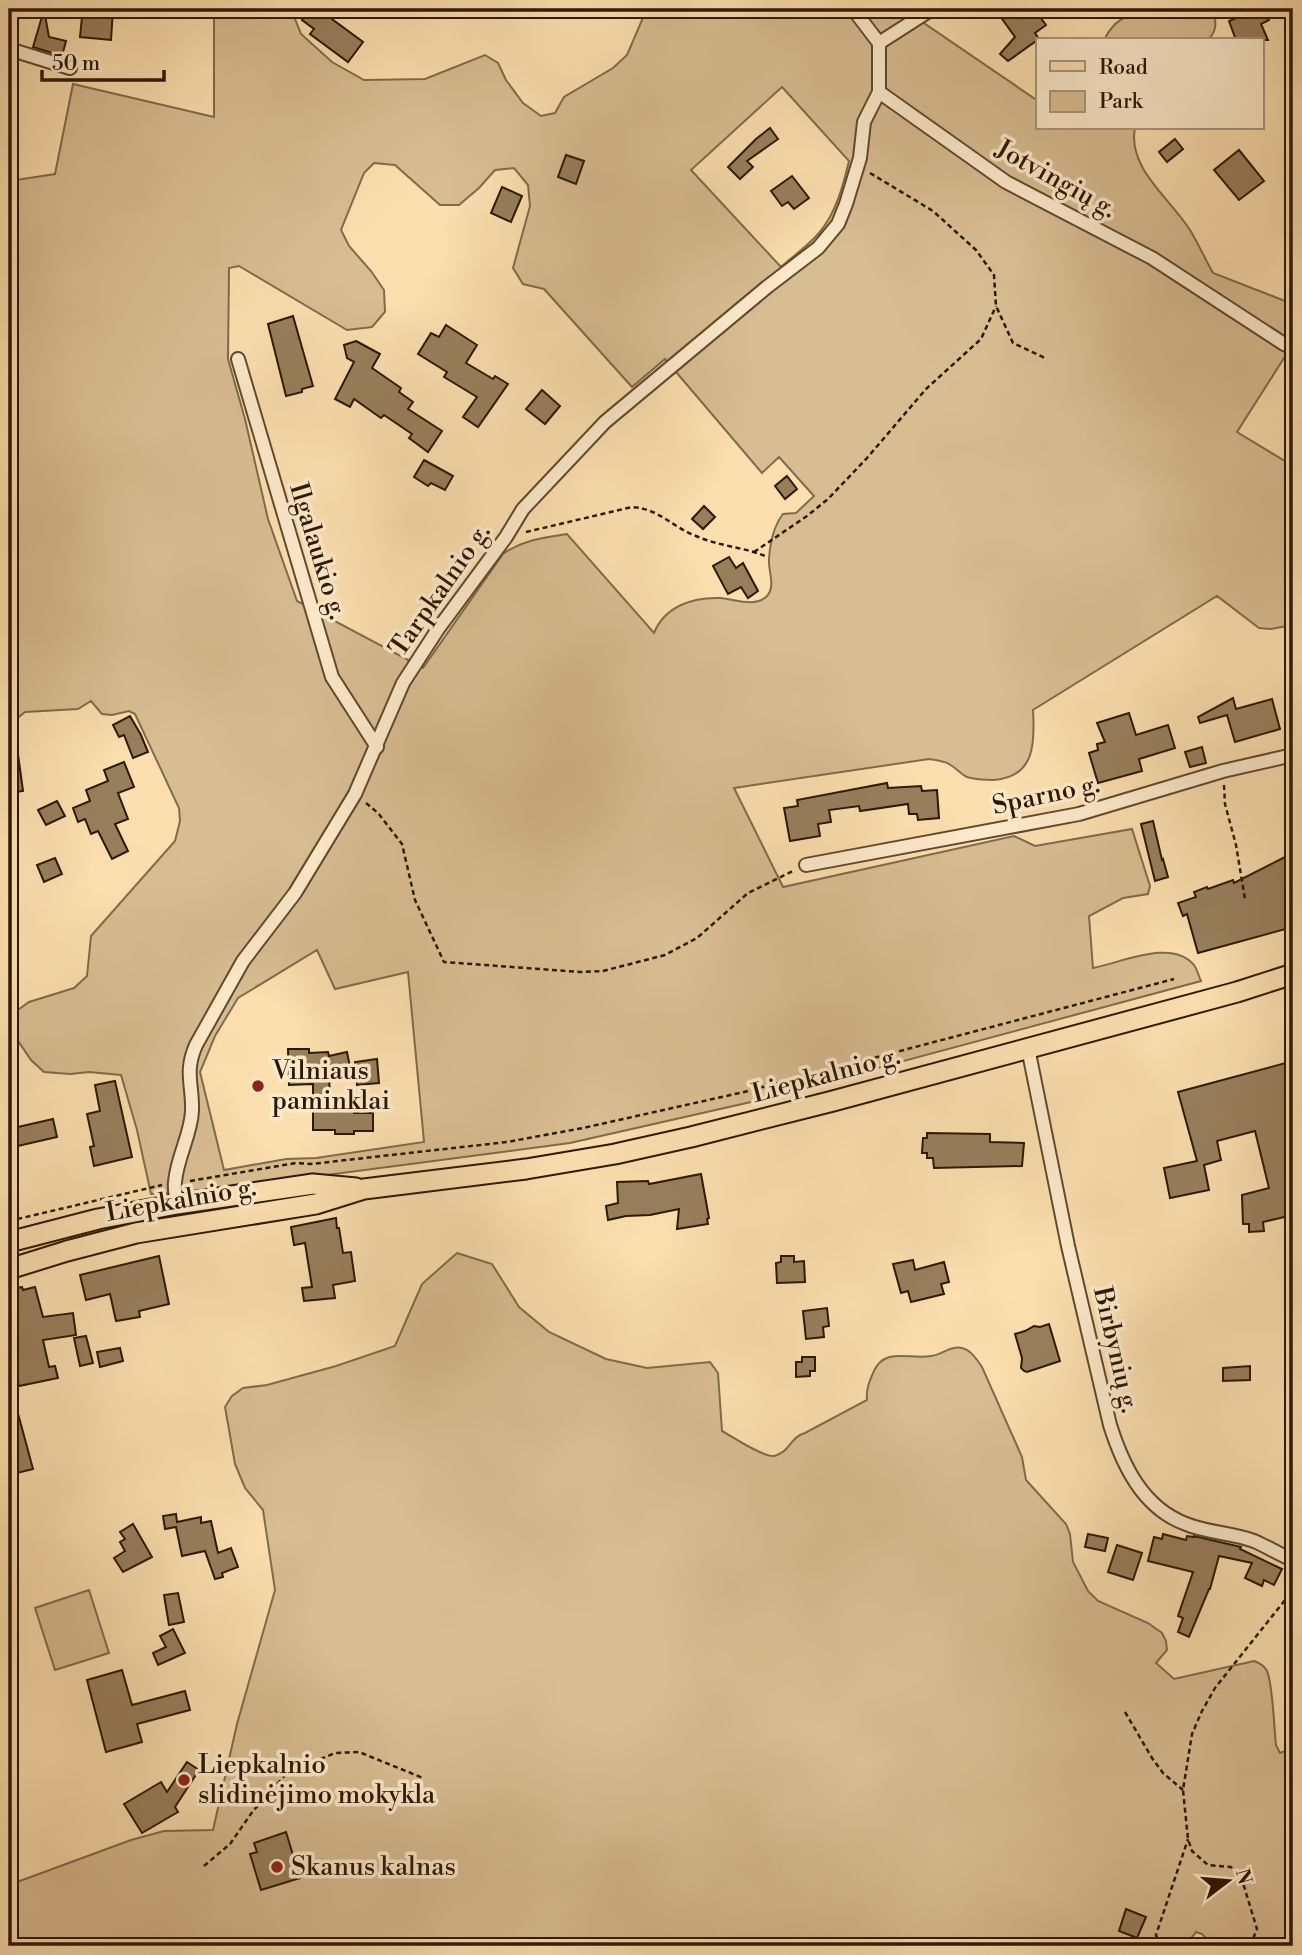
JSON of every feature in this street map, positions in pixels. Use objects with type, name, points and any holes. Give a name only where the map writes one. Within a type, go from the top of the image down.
[{"type":"main road","name":"Liepkalnio g.","points":[[9,1269],[136,1233],[316,1204],[364,1189],[526,1169],[615,1154],[821,1104],[1237,992],[1293,974]]},
{"type":"main road","name":"Liepkalnio g.","points":[[9,1242],[97,1219],[177,1204],[313,1184],[364,1189]]},
{"type":"street","points":[[853,9],[879,43],[879,92]]},
{"type":"street","points":[[879,43],[932,9]]},
{"type":"street","points":[[9,49],[70,68]]},
{"type":"street","name":"Tarpkalnio g.","points":[[177,1204],[174,1184],[192,1110],[189,1076],[193,1052],[243,961],[295,892],[355,794],[403,683],[523,509],[606,422],[767,287],[818,248],[838,224],[858,166],[864,122],[879,92]]},
{"type":"street","name":"Jotvingių g.","points":[[879,92],[1006,182],[1152,258],[1293,348]]},
{"type":"street","name":"Ilgalaukio g.","points":[[238,359],[332,677],[377,747]]},
{"type":"street","name":"Sparno g.","points":[[806,865],[1079,814],[1223,771],[1293,755]]},
{"type":"street","name":"Birbynių g.","points":[[1028,1048],[1068,1246],[1110,1425],[1125,1466],[1142,1492],[1165,1512],[1186,1524],[1254,1541],[1293,1560]]},
{"type":"path","points":[[858,166],[933,211],[976,250],[994,275],[996,306],[1013,343],[1047,359]]},
{"type":"path","points":[[754,552],[828,499],[926,389],[981,339],[996,306]]},
{"type":"path","points":[[506,537],[632,508],[644,508],[696,537],[765,556]]},
{"type":"path","points":[[1223,771],[1225,804],[1236,845],[1245,899]]},
{"type":"path","points":[[355,794],[378,813],[402,844],[415,900],[444,962],[580,972],[603,971],[653,958],[697,938],[748,893],[806,865]]},
{"type":"path","points":[[296,1163],[311,1164],[507,1142],[583,1128],[744,1092],[1174,979]]},
{"type":"path","points":[[1250,1946],[1257,1929],[1243,1883],[1231,1867],[1208,1865],[1192,1851],[1182,1790],[1192,1734],[1202,1711],[1215,1688],[1293,1590]]},
{"type":"path","points":[[1125,1712],[1152,1758],[1163,1773],[1182,1790]]},
{"type":"path","points":[[204,1866],[230,1844],[253,1811],[287,1773],[335,1754],[359,1752],[423,1778]]},
{"type":"path","points":[[1160,1946],[1156,1935],[1188,1839]]},
{"type":"path","points":[[265,1946],[275,1946]]},
{"type":"green space","points":[[214,9],[291,9],[301,34],[332,62],[364,80],[425,79],[485,55],[498,63],[506,80],[523,103],[541,116],[555,113],[564,97],[613,68],[627,55],[649,9],[916,9],[921,21],[1036,100],[1036,130],[1135,130],[1137,156],[1144,169],[1190,230],[1213,273],[1293,304],[1293,362],[1284,358],[1237,432],[1293,466],[1293,625],[1259,628],[1217,596],[1033,710],[1034,734],[1030,756],[1018,772],[1008,777],[994,780],[970,778],[947,763],[929,759],[734,788],[783,887],[1014,836],[1035,846],[1132,829],[1150,886],[1148,894],[1123,898],[1089,916],[1093,968],[1146,954],[1173,953],[1194,965],[1201,981],[751,1102],[570,1143],[213,1190],[151,1194],[121,1075],[44,1072],[31,1060],[10,1029],[15,1012],[29,1002],[74,988],[87,976],[91,936],[175,841],[180,821],[179,808],[135,714],[129,711],[102,714],[91,701],[78,709],[25,712],[9,725],[9,181],[55,174],[73,84],[214,117]],"holes":[[[782,87],[849,161],[838,199],[825,225],[781,267],[691,170]],[[374,163],[395,165],[440,205],[459,205],[495,170],[514,168],[528,185],[530,206],[513,268],[523,284],[544,289],[632,387],[665,359],[762,473],[779,457],[814,496],[796,513],[783,514],[777,524],[770,547],[771,583],[767,596],[757,602],[720,598],[690,602],[665,616],[654,633],[567,534],[541,538],[503,554],[423,668],[297,601],[268,519],[228,359],[229,268],[239,266],[347,330],[372,327],[385,312],[384,290],[349,246],[341,230],[364,173]],[[317,950],[335,989],[408,972],[424,1142],[316,1158],[286,1159],[224,1170],[200,1072],[215,1036],[238,998]]]},
{"type":"green space","points":[[1152,9],[1213,9],[1215,29],[1210,38],[1105,38],[1118,21]]},
{"type":"green space","points":[[457,1253],[492,1264],[519,1307],[549,1332],[606,1359],[647,1368],[710,1362],[718,1373],[722,1431],[769,1455],[781,1453],[798,1436],[867,1400],[867,1389],[873,1373],[884,1360],[898,1356],[931,1356],[958,1347],[971,1353],[982,1367],[1022,1457],[1026,1480],[1066,1524],[1070,1534],[1073,1562],[1088,1591],[1098,1601],[1148,1623],[1162,1633],[1167,1650],[1156,1663],[1174,1679],[1254,1661],[1265,1667],[1272,1696],[1276,1745],[1280,1753],[1293,1748],[1293,1946],[1214,1946],[1202,1934],[1196,1932],[1189,1946],[9,1946],[9,1885],[131,1840],[164,1831],[213,1830],[237,1724],[275,1590],[263,1510],[245,1488],[235,1464],[225,1407],[232,1396],[243,1388],[267,1385],[336,1366],[395,1346],[422,1284]]},
{"type":"green space","points":[[89,1590],[109,1653],[55,1670],[35,1608]]},
{"type":"building","points":[[93,9],[113,9],[111,40],[80,37],[82,17],[88,18],[88,12],[93,12]]},
{"type":"building","points":[[311,9],[322,18],[325,14],[363,42],[348,62],[310,34],[314,29],[302,20]]},
{"type":"building","points":[[1010,9],[1022,9],[1027,15],[1034,9],[1046,25],[1035,33],[1038,38],[1036,41],[1008,61],[1000,54],[1015,37],[1000,16]]},
{"type":"building","points":[[1264,9],[1269,20],[1261,24],[1268,40],[1235,38],[1229,21]]},
{"type":"building","points":[[44,10],[49,37],[66,41],[62,56],[33,47]]},
{"type":"building","points":[[770,128],[778,139],[747,161],[753,167],[740,179],[728,167]]},
{"type":"building","points":[[1175,139],[1183,149],[1167,162],[1159,152]]},
{"type":"building","points":[[1239,150],[1264,181],[1239,200],[1214,170]]},
{"type":"building","points":[[566,155],[584,161],[576,184],[558,177]]},
{"type":"building","points":[[792,176],[809,198],[794,209],[788,202],[782,206],[771,191]]},
{"type":"building","points":[[502,187],[522,196],[511,222],[491,213]]},
{"type":"building","points":[[293,316],[313,386],[286,396],[268,324]]},
{"type":"building","points":[[446,325],[477,345],[466,363],[493,379],[495,376],[508,384],[478,427],[463,417],[477,397],[444,377],[447,372],[418,354],[431,333],[439,337]]},
{"type":"building","points":[[356,341],[380,354],[372,368],[401,388],[399,392],[413,402],[408,409],[442,431],[428,452],[409,438],[412,434],[384,415],[381,418],[354,399],[350,407],[335,399],[354,362],[347,358],[344,345]]},
{"type":"building","points":[[542,390],[560,406],[545,424],[526,409]]},
{"type":"building","points":[[424,460],[453,476],[445,490],[431,483],[428,486],[414,477]]},
{"type":"building","points":[[787,476],[797,489],[785,499],[775,486]]},
{"type":"building","points":[[704,506],[715,517],[703,529],[692,519]]},
{"type":"building","points":[[729,557],[736,568],[743,563],[758,591],[748,598],[741,587],[728,594],[713,566]]},
{"type":"building","points":[[1233,698],[1236,709],[1272,699],[1280,729],[1235,742],[1227,715],[1200,723],[1198,717]]},
{"type":"building","points":[[1129,713],[1136,735],[1168,725],[1175,748],[1139,759],[1142,771],[1098,783],[1089,753],[1098,750],[1097,744],[1105,742],[1097,723]]},
{"type":"building","points":[[130,716],[148,752],[133,758],[124,735],[119,737],[113,725]]},
{"type":"building","points":[[9,747],[17,747],[23,791],[9,793]]},
{"type":"building","points":[[1202,747],[1206,763],[1190,767],[1185,752]]},
{"type":"building","points":[[124,762],[134,787],[118,793],[128,819],[115,824],[128,851],[112,859],[98,831],[91,834],[85,819],[78,822],[73,808],[90,801],[86,790],[108,781],[104,770]]},
{"type":"building","points":[[887,783],[888,788],[921,786],[922,791],[937,790],[939,818],[918,820],[917,814],[909,814],[908,804],[860,811],[859,806],[829,810],[831,822],[818,824],[820,836],[790,841],[784,808],[798,806],[797,800]]},
{"type":"building","points":[[57,801],[65,816],[46,825],[38,810]]},
{"type":"building","points":[[1153,821],[1168,877],[1155,881],[1141,824]]},
{"type":"building","points":[[1293,853],[1293,927],[1198,953],[1187,914],[1183,916],[1178,903],[1196,897],[1194,892],[1207,887],[1208,889],[1233,880],[1234,883]]},
{"type":"building","points":[[55,858],[62,874],[44,882],[37,865]]},
{"type":"building","points":[[288,1049],[309,1049],[309,1053],[328,1052],[329,1056],[347,1052],[351,1072],[329,1075],[330,1099],[355,1099],[354,1113],[373,1113],[373,1131],[335,1134],[335,1130],[313,1130],[313,1084],[289,1085]]},
{"type":"building","points":[[377,1059],[379,1083],[357,1085],[355,1062]]},
{"type":"building","points":[[1293,1061],[1293,1215],[1263,1222],[1264,1231],[1249,1232],[1249,1224],[1243,1224],[1242,1195],[1269,1188],[1255,1131],[1217,1141],[1221,1160],[1204,1165],[1209,1190],[1170,1198],[1164,1168],[1197,1161],[1178,1092]]},
{"type":"building","points":[[115,1081],[132,1157],[94,1166],[90,1147],[94,1146],[87,1114],[100,1111],[95,1085]]},
{"type":"building","points":[[53,1119],[57,1137],[9,1148],[9,1129]]},
{"type":"building","points":[[927,1133],[990,1134],[990,1142],[1024,1143],[1022,1166],[934,1168],[933,1158],[927,1158],[927,1153],[922,1153],[923,1138],[927,1138]]},
{"type":"building","points":[[701,1174],[708,1224],[677,1229],[679,1209],[608,1220],[606,1206],[618,1203],[617,1182],[648,1181],[649,1184]]},
{"type":"building","points":[[336,1218],[343,1253],[351,1252],[355,1281],[333,1285],[335,1298],[304,1301],[302,1288],[312,1287],[305,1243],[294,1245],[291,1227]]},
{"type":"building","points":[[159,1256],[169,1304],[139,1311],[140,1317],[116,1321],[110,1294],[86,1300],[80,1275]]},
{"type":"building","points":[[781,1256],[794,1256],[794,1262],[804,1261],[805,1282],[777,1283],[776,1263],[781,1262]]},
{"type":"building","points":[[913,1260],[915,1270],[944,1262],[949,1282],[941,1284],[944,1294],[911,1302],[908,1291],[901,1293],[893,1264]]},
{"type":"building","points":[[22,1287],[23,1290],[35,1287],[43,1317],[73,1313],[76,1335],[43,1340],[49,1367],[55,1366],[58,1378],[19,1386],[18,1382],[9,1384],[9,1290]]},
{"type":"building","points":[[827,1308],[829,1326],[823,1327],[824,1337],[806,1339],[803,1311]]},
{"type":"building","points":[[1049,1324],[1060,1361],[1024,1371],[1021,1368],[1022,1358],[1015,1334],[1034,1326]]},
{"type":"building","points":[[86,1336],[93,1363],[80,1366],[74,1338]]},
{"type":"building","points":[[120,1348],[123,1361],[100,1367],[97,1352]]},
{"type":"building","points":[[802,1357],[815,1357],[815,1371],[810,1371],[810,1376],[796,1377],[796,1362],[802,1362]]},
{"type":"building","points":[[1250,1366],[1250,1380],[1223,1381],[1223,1368]]},
{"type":"building","points":[[9,1395],[13,1395],[33,1469],[9,1475]]},
{"type":"building","points":[[176,1514],[177,1522],[201,1517],[201,1523],[211,1521],[218,1553],[231,1548],[238,1567],[215,1579],[205,1551],[182,1556],[176,1527],[165,1529],[163,1516]]},
{"type":"building","points":[[133,1524],[152,1557],[123,1572],[114,1558],[125,1551],[120,1542],[125,1539],[120,1532]]},
{"type":"building","points":[[1088,1534],[1108,1538],[1105,1551],[1085,1547]]},
{"type":"building","points":[[1163,1534],[1186,1540],[1187,1536],[1194,1536],[1241,1547],[1240,1549],[1282,1569],[1274,1585],[1264,1580],[1262,1586],[1245,1578],[1252,1563],[1219,1556],[1210,1589],[1189,1637],[1178,1632],[1183,1618],[1178,1616],[1193,1572],[1148,1561],[1154,1537],[1162,1539]]},
{"type":"building","points":[[1117,1545],[1142,1553],[1133,1580],[1108,1572]]},
{"type":"building","points":[[178,1593],[184,1622],[169,1625],[164,1595]]},
{"type":"building","points":[[173,1629],[185,1653],[158,1665],[153,1653],[166,1647],[160,1636]]},
{"type":"building","points":[[122,1670],[132,1705],[185,1691],[190,1710],[137,1724],[142,1742],[106,1752],[87,1680]]},
{"type":"building","points":[[187,1762],[199,1770],[175,1807],[178,1812],[142,1833],[124,1804],[161,1782],[167,1792]]},
{"type":"building","points":[[286,1832],[300,1878],[261,1890],[250,1854],[257,1852],[254,1843]]},
{"type":"building","points":[[1126,1909],[1146,1917],[1137,1938],[1119,1931]]},
{"type":"place","name":"Vilniaus paminklai","points":[[258,1086]]},
{"type":"place","name":"Liepkalnio slidinėjimo mokykla","points":[[184,1780]]},
{"type":"place","name":"Skanus kalnas","points":[[277,1867]]}]
